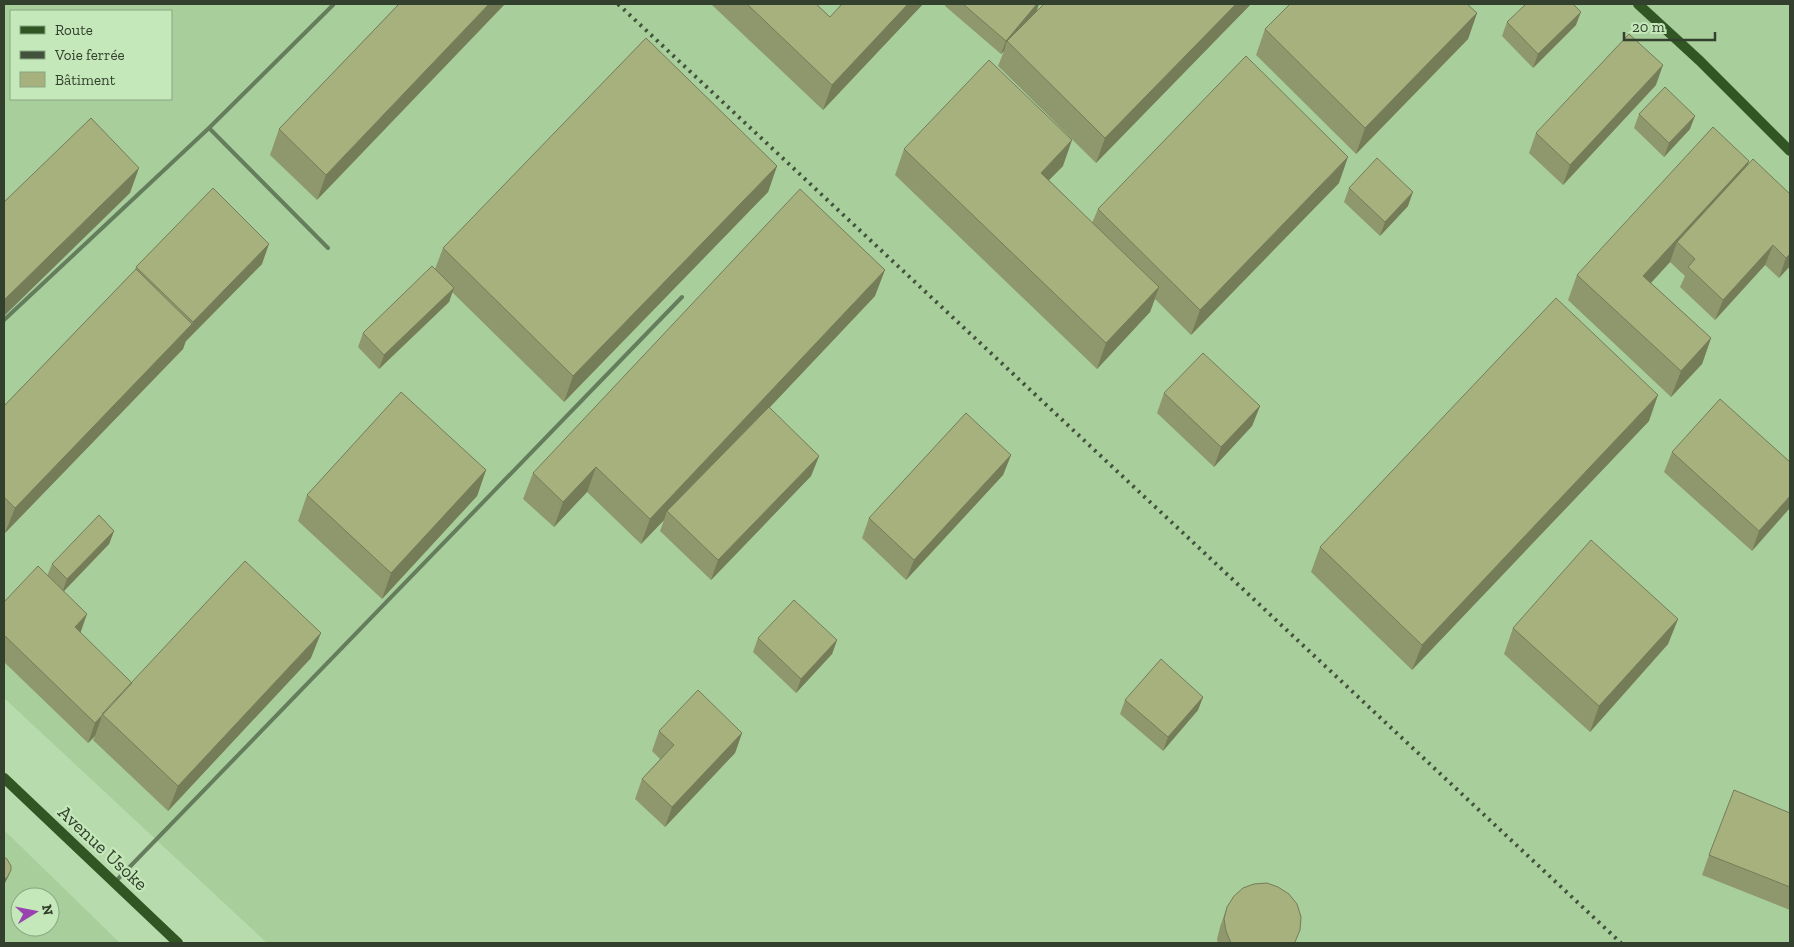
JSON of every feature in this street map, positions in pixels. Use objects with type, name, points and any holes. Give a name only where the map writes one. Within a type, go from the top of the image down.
[{"type":"street","points":[[1638,4],[1700,61],[1790,151]]},
{"type":"street","name":"Avenue Usoke","points":[[4,778],[178,943]]},
{"type":"lane","points":[[4,320],[209,128],[333,5]]},
{"type":"lane","points":[[209,128],[328,248]]},
{"type":"lane","points":[[114,883],[682,297]]},
{"type":"shaded area","points":[[4,4],[1790,4],[1790,943],[267,943],[4,698]]},
{"type":"shaded area","points":[[4,830],[120,943],[4,943]]},
{"type":"building","points":[[399,4],[489,4],[326,175],[279,129]]},
{"type":"building","points":[[747,4],[816,4],[830,17],[842,4],[908,4],[832,85]]},
{"type":"building","points":[[963,4],[1037,4],[1006,41]]},
{"type":"building","points":[[1044,4],[1236,4],[1105,138],[1007,41]]},
{"type":"building","points":[[1290,4],[1467,4],[1477,13],[1365,128],[1265,29]]},
{"type":"building","points":[[1526,4],[1573,4],[1581,12],[1538,54],[1507,22]]},
{"type":"building","points":[[1629,34],[1663,65],[1570,165],[1536,133]]},
{"type":"building","points":[[646,38],[777,166],[573,376],[443,248]]},
{"type":"building","points":[[1246,56],[1348,157],[1200,310],[1098,209]]},
{"type":"building","points":[[989,60],[1072,140],[1041,173],[1159,287],[1106,343],[904,149]]},
{"type":"building","points":[[1665,87],[1695,116],[1669,143],[1639,114]]},
{"type":"building","points":[[91,118],[139,168],[4,300],[4,202]]},
{"type":"building","points":[[1713,127],[1749,161],[1643,276],[1711,338],[1681,371],[1577,275]]},
{"type":"building","points":[[1377,158],[1413,192],[1385,222],[1349,188]]},
{"type":"building","points":[[1753,159],[1790,194],[1790,254],[1786,258],[1773,245],[1723,300],[1688,267],[1695,259],[1677,242]]},
{"type":"building","points":[[213,188],[269,244],[193,322],[136,267]]},
{"type":"building","points":[[800,189],[885,270],[650,519],[596,467],[563,502],[533,473]]},
{"type":"building","points":[[432,266],[454,288],[384,355],[363,333]]},
{"type":"building","points":[[136,269],[192,324],[15,508],[4,497],[4,406]]},
{"type":"building","points":[[1556,298],[1658,395],[1422,645],[1320,547]]},
{"type":"building","points":[[1203,353],[1260,406],[1221,447],[1164,393]]},
{"type":"building","points":[[401,392],[486,470],[391,573],[307,495]]},
{"type":"building","points":[[1720,399],[1790,462],[1790,496],[1759,531],[1672,452]]},
{"type":"building","points":[[769,407],[819,456],[718,560],[667,511]]},
{"type":"building","points":[[966,413],[1011,455],[914,560],[869,518]]},
{"type":"building","points":[[99,515],[114,531],[67,579],[52,564]]},
{"type":"building","points":[[1591,540],[1678,619],[1599,706],[1513,628]]},
{"type":"building","points":[[245,561],[321,633],[178,786],[102,714]]},
{"type":"building","points":[[38,566],[87,614],[75,627],[132,683],[95,723],[4,635],[4,602]]},
{"type":"building","points":[[794,600],[837,640],[801,679],[758,638]]},
{"type":"building","points":[[1161,659],[1203,697],[1168,737],[1125,700]]},
{"type":"building","points":[[698,690],[742,733],[672,807],[642,779],[674,745],[659,731]]},
{"type":"building","points":[[1734,790],[1790,813],[1790,887],[1709,855]]},
{"type":"building","points":[[4,857],[11,866],[11,870],[7,878],[4,879]]},
{"type":"building","points":[[1267,883],[1289,894],[1297,904],[1301,917],[1300,930],[1295,942],[1231,943],[1224,919],[1227,907],[1234,896],[1243,888],[1254,884]]},
{"type":"railway","points":[[618,4],[1621,943]]}]
